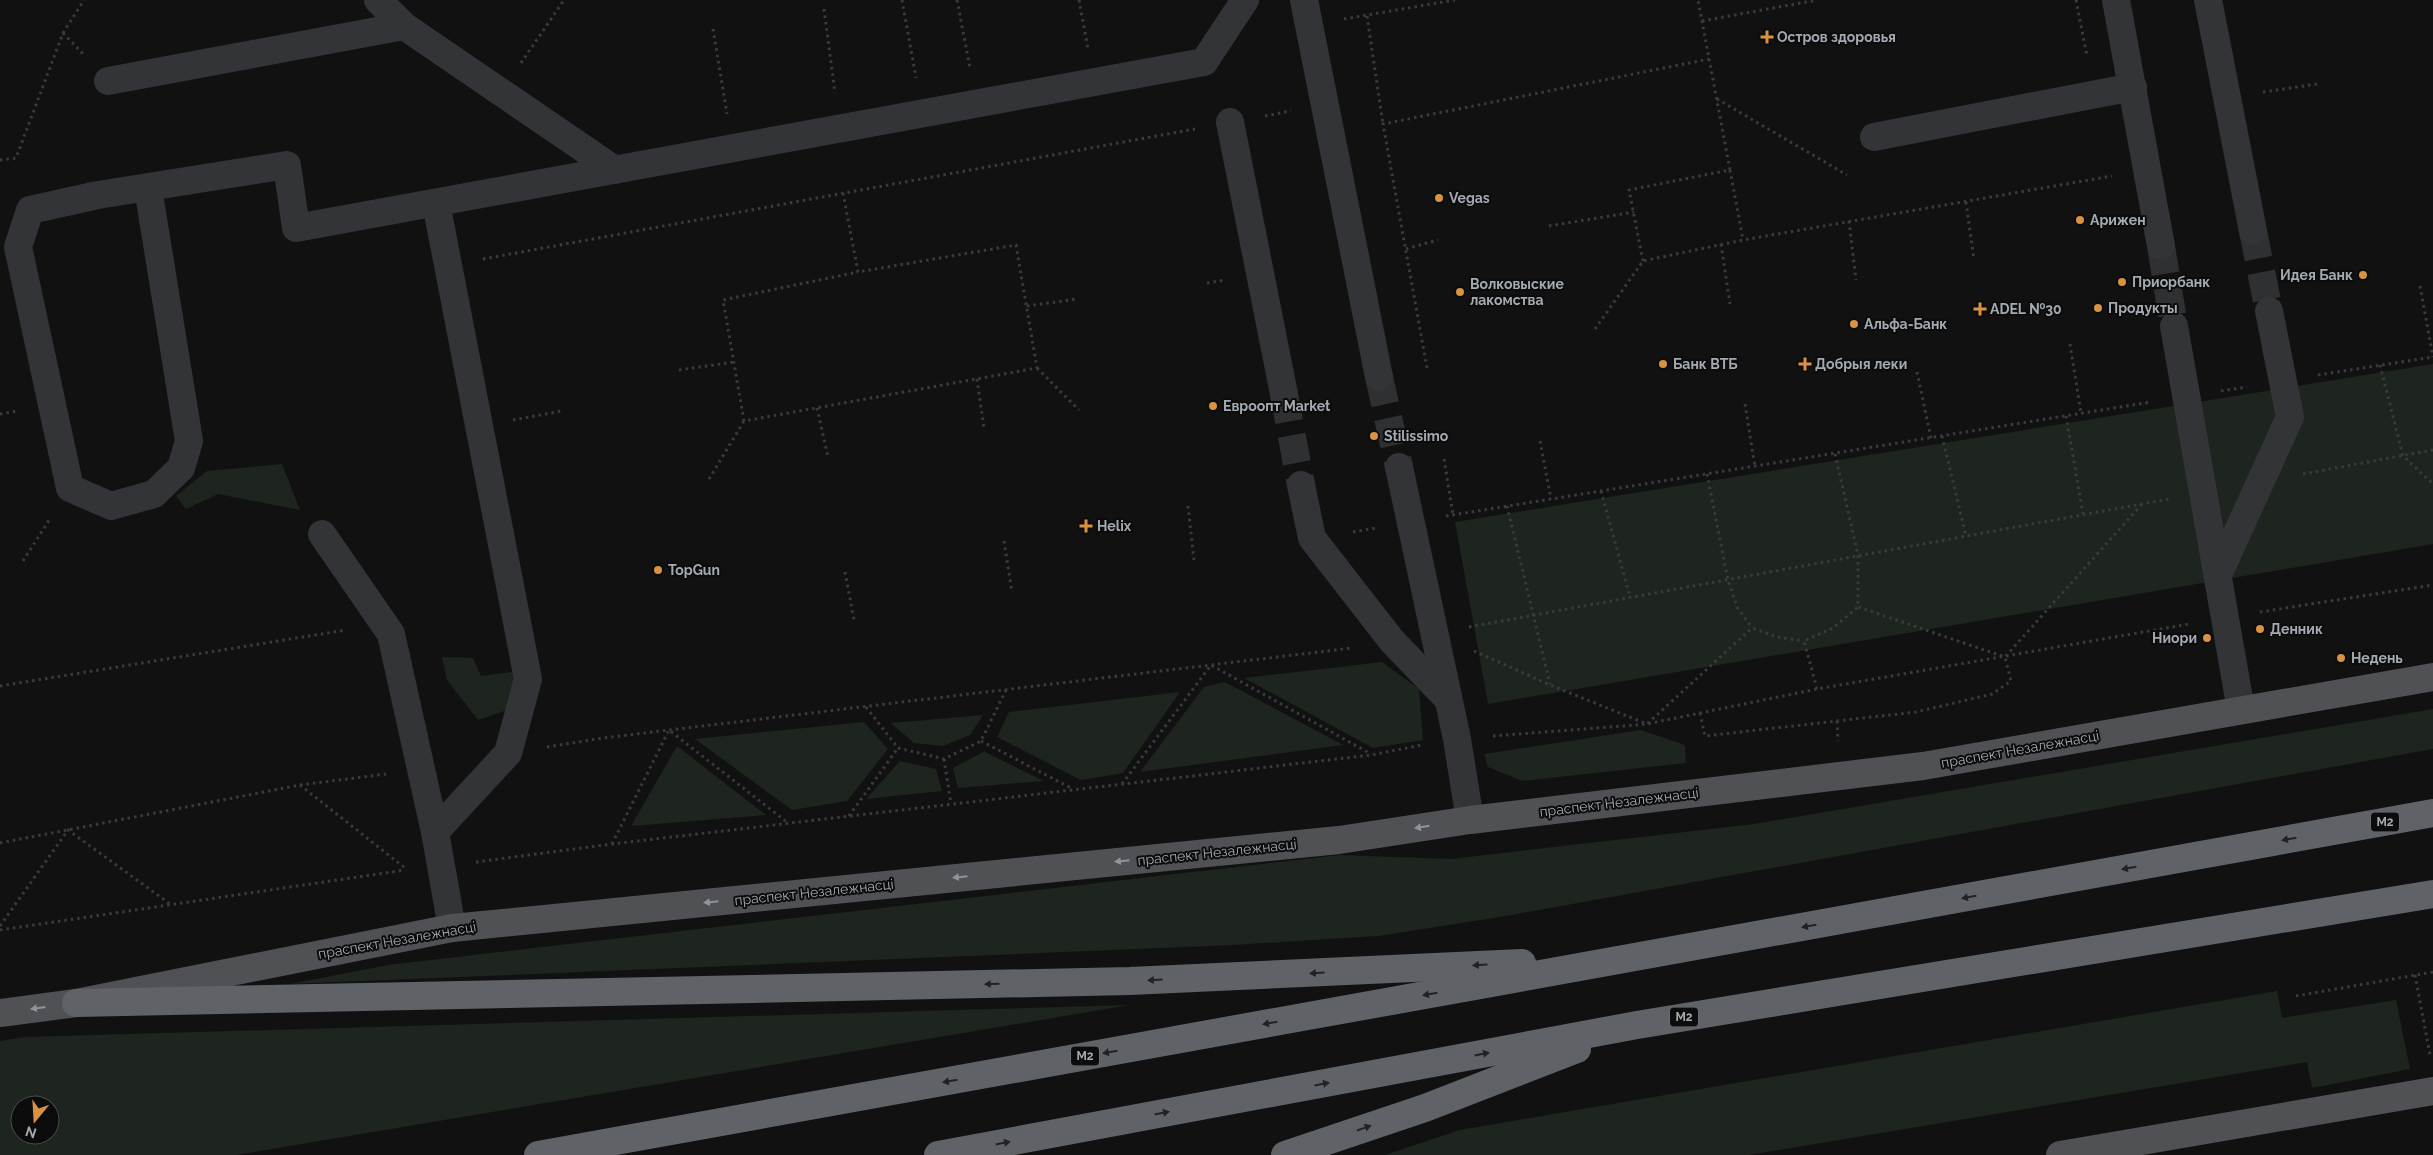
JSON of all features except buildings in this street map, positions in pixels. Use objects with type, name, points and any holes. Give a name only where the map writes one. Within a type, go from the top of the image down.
[{"type":"highway","name":"М2","points":[[538,1155],[2433,813]]},
{"type":"highway","name":"М2","points":[[938,1155],[1637,1025],[2433,894]]},
{"type":"highway","points":[[76,1004],[1130,981],[1633,958]]},
{"type":"highway","points":[[1285,1155],[1424,1108],[1637,1025]]},
{"type":"main road","name":"праспект Незалежнасці","points":[[0,1013],[76,1004],[452,928],[1339,840],[1470,820],[1923,766],[2433,677]]},
{"type":"main road","points":[[2060,1155],[2433,1091]]},
{"type":"lane","points":[[378,0],[404,26],[615,170]]},
{"type":"lane","points":[[148,188],[189,441],[181,468],[154,494],[112,506],[70,488],[18,247],[30,210],[98,195],[288,166],[296,228],[1204,62],[1245,0]]},
{"type":"lane","points":[[2116,0],[2161,246]]},
{"type":"lane","points":[[2208,0],[2253,231]]},
{"type":"lane","points":[[1306,13],[1379,377]]},
{"type":"lane","points":[[108,80],[404,26]]},
{"type":"lane","points":[[1874,137],[2133,87]]},
{"type":"lane","points":[[1230,122],[1284,394]]},
{"type":"lane","points":[[435,832],[508,753],[528,679],[436,203]]},
{"type":"lane","points":[[2218,574],[2290,417],[2270,311]]},
{"type":"lane","points":[[2174,326],[2241,710]]},
{"type":"lane","points":[[1399,467],[1457,739],[1470,820]]},
{"type":"lane","points":[[1301,485],[1312,538],[1392,641],[1448,699]]},
{"type":"lane","points":[[322,534],[391,634],[435,832],[452,928]]},
{"type":"path","points":[[0,160],[16,158],[63,33],[84,0]]},
{"type":"path","points":[[501,92],[564,0]]},
{"type":"path","points":[[902,0],[922,113]]},
{"type":"path","points":[[957,0],[976,103]]},
{"type":"path","points":[[1079,0],[1094,82]]},
{"type":"path","points":[[1306,13],[1366,16],[1455,0]]},
{"type":"path","points":[[1698,0],[1744,240]]},
{"type":"path","points":[[1702,22],[1815,0]]},
{"type":"path","points":[[824,9],[840,128]]},
{"type":"path","points":[[1366,16],[1383,124],[1427,368]]},
{"type":"path","points":[[713,29],[732,148]]},
{"type":"path","points":[[1383,124],[1709,59]]},
{"type":"path","points":[[2227,98],[2317,84]]},
{"type":"path","points":[[1717,99],[1847,174]]},
{"type":"path","points":[[448,266],[1325,105]]},
{"type":"path","points":[[1642,261],[1629,190],[1730,170]]},
{"type":"path","points":[[1595,329],[1642,261],[1721,244],[2115,175]]},
{"type":"path","points":[[844,193],[858,272]]},
{"type":"path","points":[[1966,202],[1974,260]]},
{"type":"path","points":[[1549,226],[1634,212]]},
{"type":"path","points":[[1850,221],[1856,280]]},
{"type":"path","points":[[1406,249],[1438,240]]},
{"type":"path","points":[[1721,244],[1730,304]]},
{"type":"path","points":[[710,479],[744,421],[723,300],[858,272],[1016,245],[1037,368],[1079,410]]},
{"type":"path","points":[[1312,538],[2433,357],[2420,286]]},
{"type":"path","points":[[1026,306],[1076,299]]},
{"type":"path","points":[[2070,344],[2081,413]]},
{"type":"path","points":[[678,370],[734,362]]},
{"type":"path","points":[[2380,365],[2403,456],[2433,484]]},
{"type":"path","points":[[744,421],[1037,368]]},
{"type":"path","points":[[1917,372],[1931,438]]},
{"type":"path","points":[[977,378],[984,428]]},
{"type":"path","points":[[1745,404],[1755,466]]},
{"type":"path","points":[[817,408],[828,457]]},
{"type":"path","points":[[479,426],[562,411]]},
{"type":"path","points":[[2066,416],[2083,514]]},
{"type":"path","points":[[1942,436],[1966,536]]},
{"type":"path","points":[[1540,441],[1552,499]]},
{"type":"path","points":[[2260,482],[2433,450]]},
{"type":"path","points":[[1707,474],[1728,580],[1737,607],[1752,628],[1777,637],[1804,641],[1833,628],[1858,607],[1858,555],[1835,454]]},
{"type":"path","points":[[1444,459],[1453,515]]},
{"type":"path","points":[[23,561],[70,488]]},
{"type":"path","points":[[1601,491],[1630,597]]},
{"type":"path","points":[[1434,633],[2204,493]]},
{"type":"path","points":[[2005,656],[2142,504]]},
{"type":"path","points":[[1188,506],[1194,560]]},
{"type":"path","points":[[1508,506],[1532,615],[1550,685]]},
{"type":"path","points":[[1004,542],[1012,592]]},
{"type":"path","points":[[845,572],[854,620]]},
{"type":"path","points":[[441,867],[612,844],[1371,754],[1457,739],[1648,724],[1817,689],[2226,617],[2433,585]]},
{"type":"path","points":[[1858,607],[2005,656]]},
{"type":"path","points":[[0,686],[369,626],[383,622]]},
{"type":"path","points":[[1648,724],[1752,628]]},
{"type":"path","points":[[1434,633],[1550,685],[1648,724]]},
{"type":"path","points":[[603,738],[1346,649],[1392,641]]},
{"type":"path","points":[[1804,641],[1817,689]]},
{"type":"path","points":[[1700,713],[1705,736],[1916,712],[1992,694],[2011,681],[2005,656]]},
{"type":"path","points":[[1211,665],[1371,754]]},
{"type":"path","points":[[1122,784],[1211,665]]},
{"type":"path","points":[[866,707],[898,748],[944,759],[981,741],[1006,690]]},
{"type":"path","points":[[669,730],[788,823]]},
{"type":"path","points":[[612,844],[669,730]]},
{"type":"path","points":[[981,741],[1073,790]]},
{"type":"path","points":[[849,816],[898,748]]},
{"type":"path","points":[[944,759],[951,804]]},
{"type":"path","points":[[0,843],[300,785],[407,870],[0,930]]},
{"type":"path","points":[[68,830],[170,904]]},
{"type":"path","points":[[0,926],[68,830]]},
{"type":"path","points":[[2296,996],[2433,972]]},
{"type":"path","points":[[2415,975],[2430,1058]]},
{"type":"shaded area","points":[[2433,364],[2433,544],[1488,704],[1455,522]]},
{"type":"shaded area","points":[[282,464],[300,510],[218,494],[186,509],[176,496],[207,471]]},
{"type":"shaded area","points":[[442,657],[473,658],[481,676],[520,671],[516,707],[478,720],[447,680]]},
{"type":"shaded area","points":[[1382,662],[1419,689],[1423,740],[1373,748],[1244,678]]},
{"type":"shaded area","points":[[1225,682],[1343,745],[1140,772],[1204,687]]},
{"type":"shaded area","points":[[1180,692],[1123,773],[1081,780],[997,737],[1009,712]]},
{"type":"shaded area","points":[[2433,709],[2433,749],[1500,917],[1378,936],[1233,945],[290,984],[388,965],[1340,855],[1451,859],[1754,824]]},
{"type":"shaded area","points":[[983,715],[970,735],[943,746],[914,743],[891,723]]},
{"type":"shaded area","points":[[864,722],[888,749],[847,801],[792,810],[695,739]]},
{"type":"shaded area","points":[[1641,730],[1685,745],[1686,763],[1522,781],[1488,767],[1484,754]]},
{"type":"shaded area","points":[[677,746],[766,815],[631,826]]},
{"type":"shaded area","points":[[985,751],[1044,781],[958,788],[953,768]]},
{"type":"shaded area","points":[[900,761],[936,769],[942,791],[866,799]]},
{"type":"shaded area","points":[[2277,991],[2282,1018],[2396,1000],[2410,1069],[2312,1088],[2307,1062],[1749,1155],[1385,1155],[1460,1130]]},
{"type":"shaded area","points":[[1130,1005],[236,1155],[0,1155],[0,1041],[26,1037]]},
{"type":"tunnel","points":[[2253,231],[2269,311]]},
{"type":"tunnel","points":[[2161,246],[2174,326]]},
{"type":"tunnel","points":[[1379,377],[1399,467]]},
{"type":"tunnel","points":[[1284,394],[1301,485]]},
{"type":"place","name":"Остров здоровья","points":[[1767,37]]},
{"type":"place","name":"Vegas","points":[[1439,198]]},
{"type":"place","name":"Арижен","points":[[2080,220]]},
{"type":"place","name":"Идея Банк","points":[[2363,275]]},
{"type":"place","name":"Приорбанк","points":[[2122,282]]},
{"type":"place","name":"Волковыские лакомства","points":[[1460,292]]},
{"type":"place","name":"Продукты","points":[[2098,308]]},
{"type":"place","name":"ADEL №30","points":[[1980,309]]},
{"type":"place","name":"Альфа-Банк","points":[[1854,324]]},
{"type":"place","name":"Банк ВТБ","points":[[1663,364]]},
{"type":"place","name":"Добрыя леки","points":[[1805,364]]},
{"type":"place","name":"Евроопт Market","points":[[1213,406]]},
{"type":"place","name":"Stilissimo","points":[[1374,436]]},
{"type":"place","name":"Helix","points":[[1086,526]]},
{"type":"place","name":"TopGun","points":[[658,570]]},
{"type":"place","name":"Денник","points":[[2260,629]]},
{"type":"place","name":"Ниори","points":[[2207,638]]},
{"type":"place","name":"Недень","points":[[2341,658]]}]
